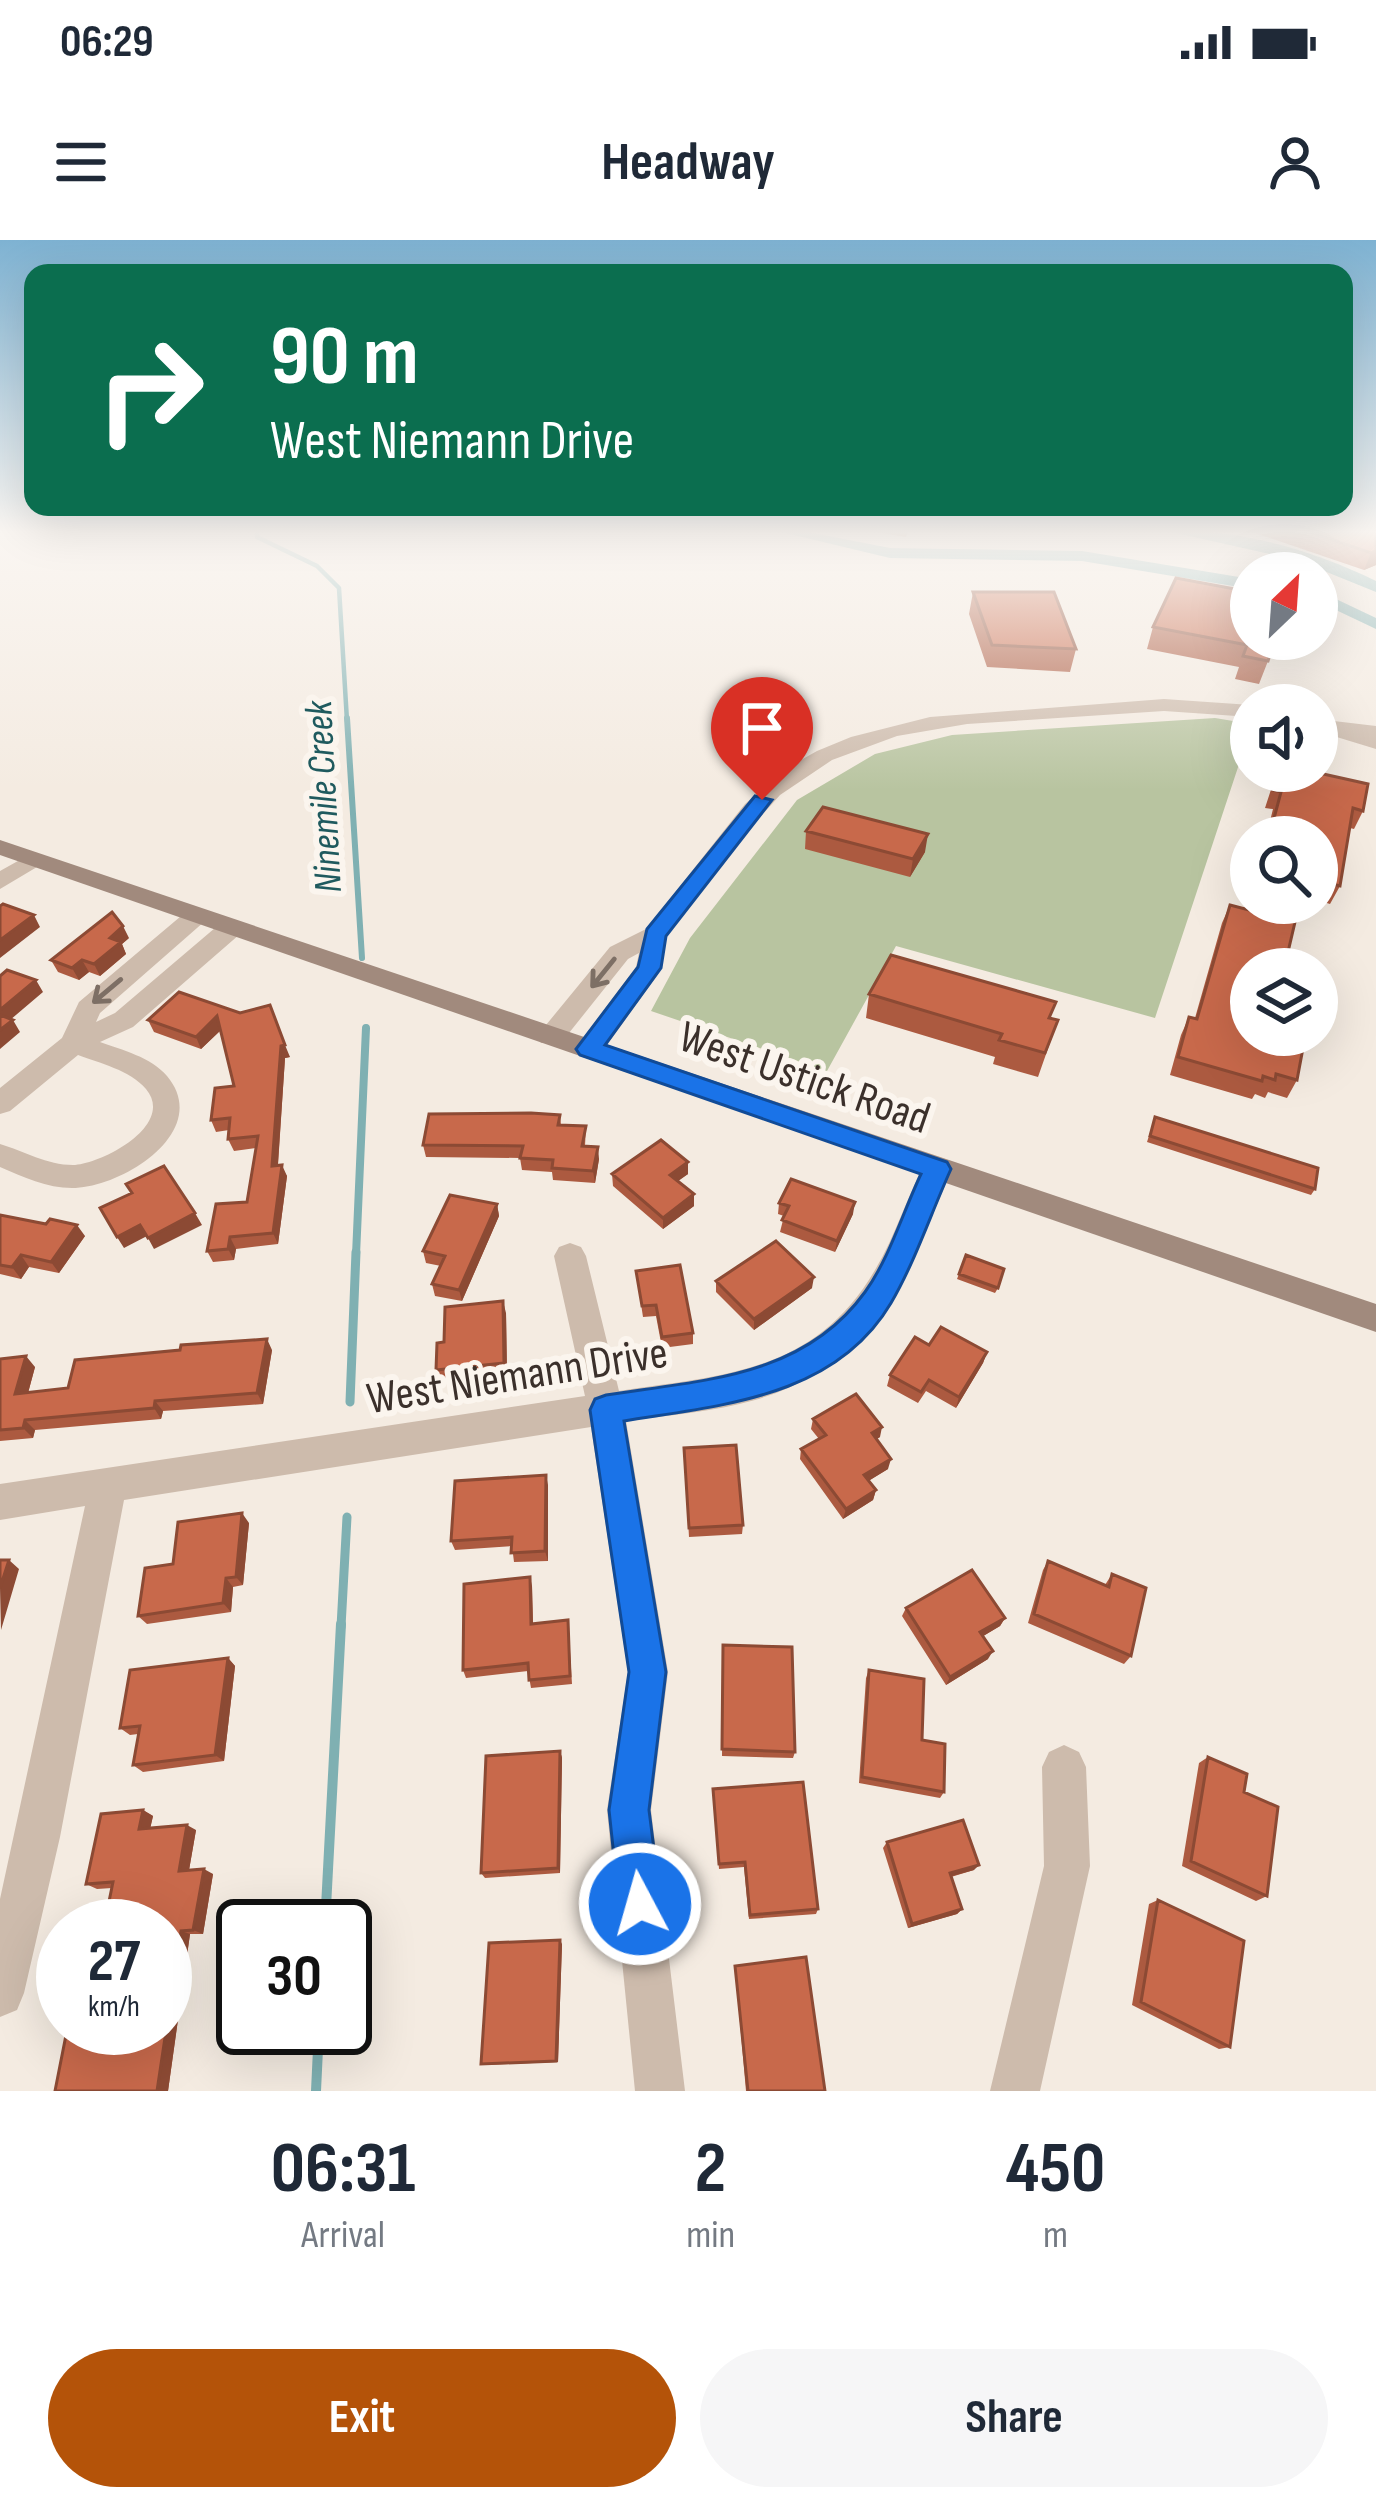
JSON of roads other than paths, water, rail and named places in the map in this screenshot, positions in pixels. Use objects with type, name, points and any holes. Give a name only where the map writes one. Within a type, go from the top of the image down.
[{"type":"main road","name":"West Ustick Road","points":[[12,854],[1376,1318]]},
{"type":"street","points":[[550,1036],[619,953],[655,934],[749,813],[813,762],[874,736],[965,718],[1185,703],[1230,708]]},
{"type":"street","points":[[1338,729],[1376,743]]},
{"type":"street","points":[[1350,732],[1376,732]]},
{"type":"street","points":[[0,882],[12,854]]},
{"type":"street","points":[[74,1042],[88,1007],[196,916]]},
{"type":"street","points":[[0,1104],[74,1042],[124,1020],[231,928]]},
{"type":"street","points":[[589,1049],[649,968],[655,934]]},
{"type":"street","points":[[0,1155],[53,1176],[84,1176],[116,1166],[145,1145],[162,1123],[165,1100],[158,1084],[74,1042]]},
{"type":"street","name":"West Niemann Drive","points":[[0,1502],[752,1386],[809,1364],[848,1335],[879,1297],[937,1169]]},
{"type":"street","points":[[570,1256],[606,1410],[648,1672],[629,1810],[660,2091]]},
{"type":"street","points":[[0,1994],[38,1838],[108,1485]]},
{"type":"street","points":[[1015,2091],[1067,1865],[1064,1767]]},
{"type":"waterway","name":"Ninemile Creek","points":[[341,617],[347,721]]},
{"type":"waterway","points":[[1363,617],[1376,624]]},
{"type":"waterway","name":"Ninemile Creek","points":[[347,718],[362,958]]},
{"type":"waterway","name":"Ninemile Creek","points":[[356,1255],[366,1028]]},
{"type":"waterway","name":"Ninemile Creek","points":[[350,1402],[356,1252]]},
{"type":"waterway","name":"Ninemile Creek","points":[[341,1627],[347,1517]]},
{"type":"waterway","name":"Ninemile Creek","points":[[326,1899],[341,1624]]},
{"type":"waterway","name":"Ninemile Creek","points":[[316,2091],[318,2055]]}]
